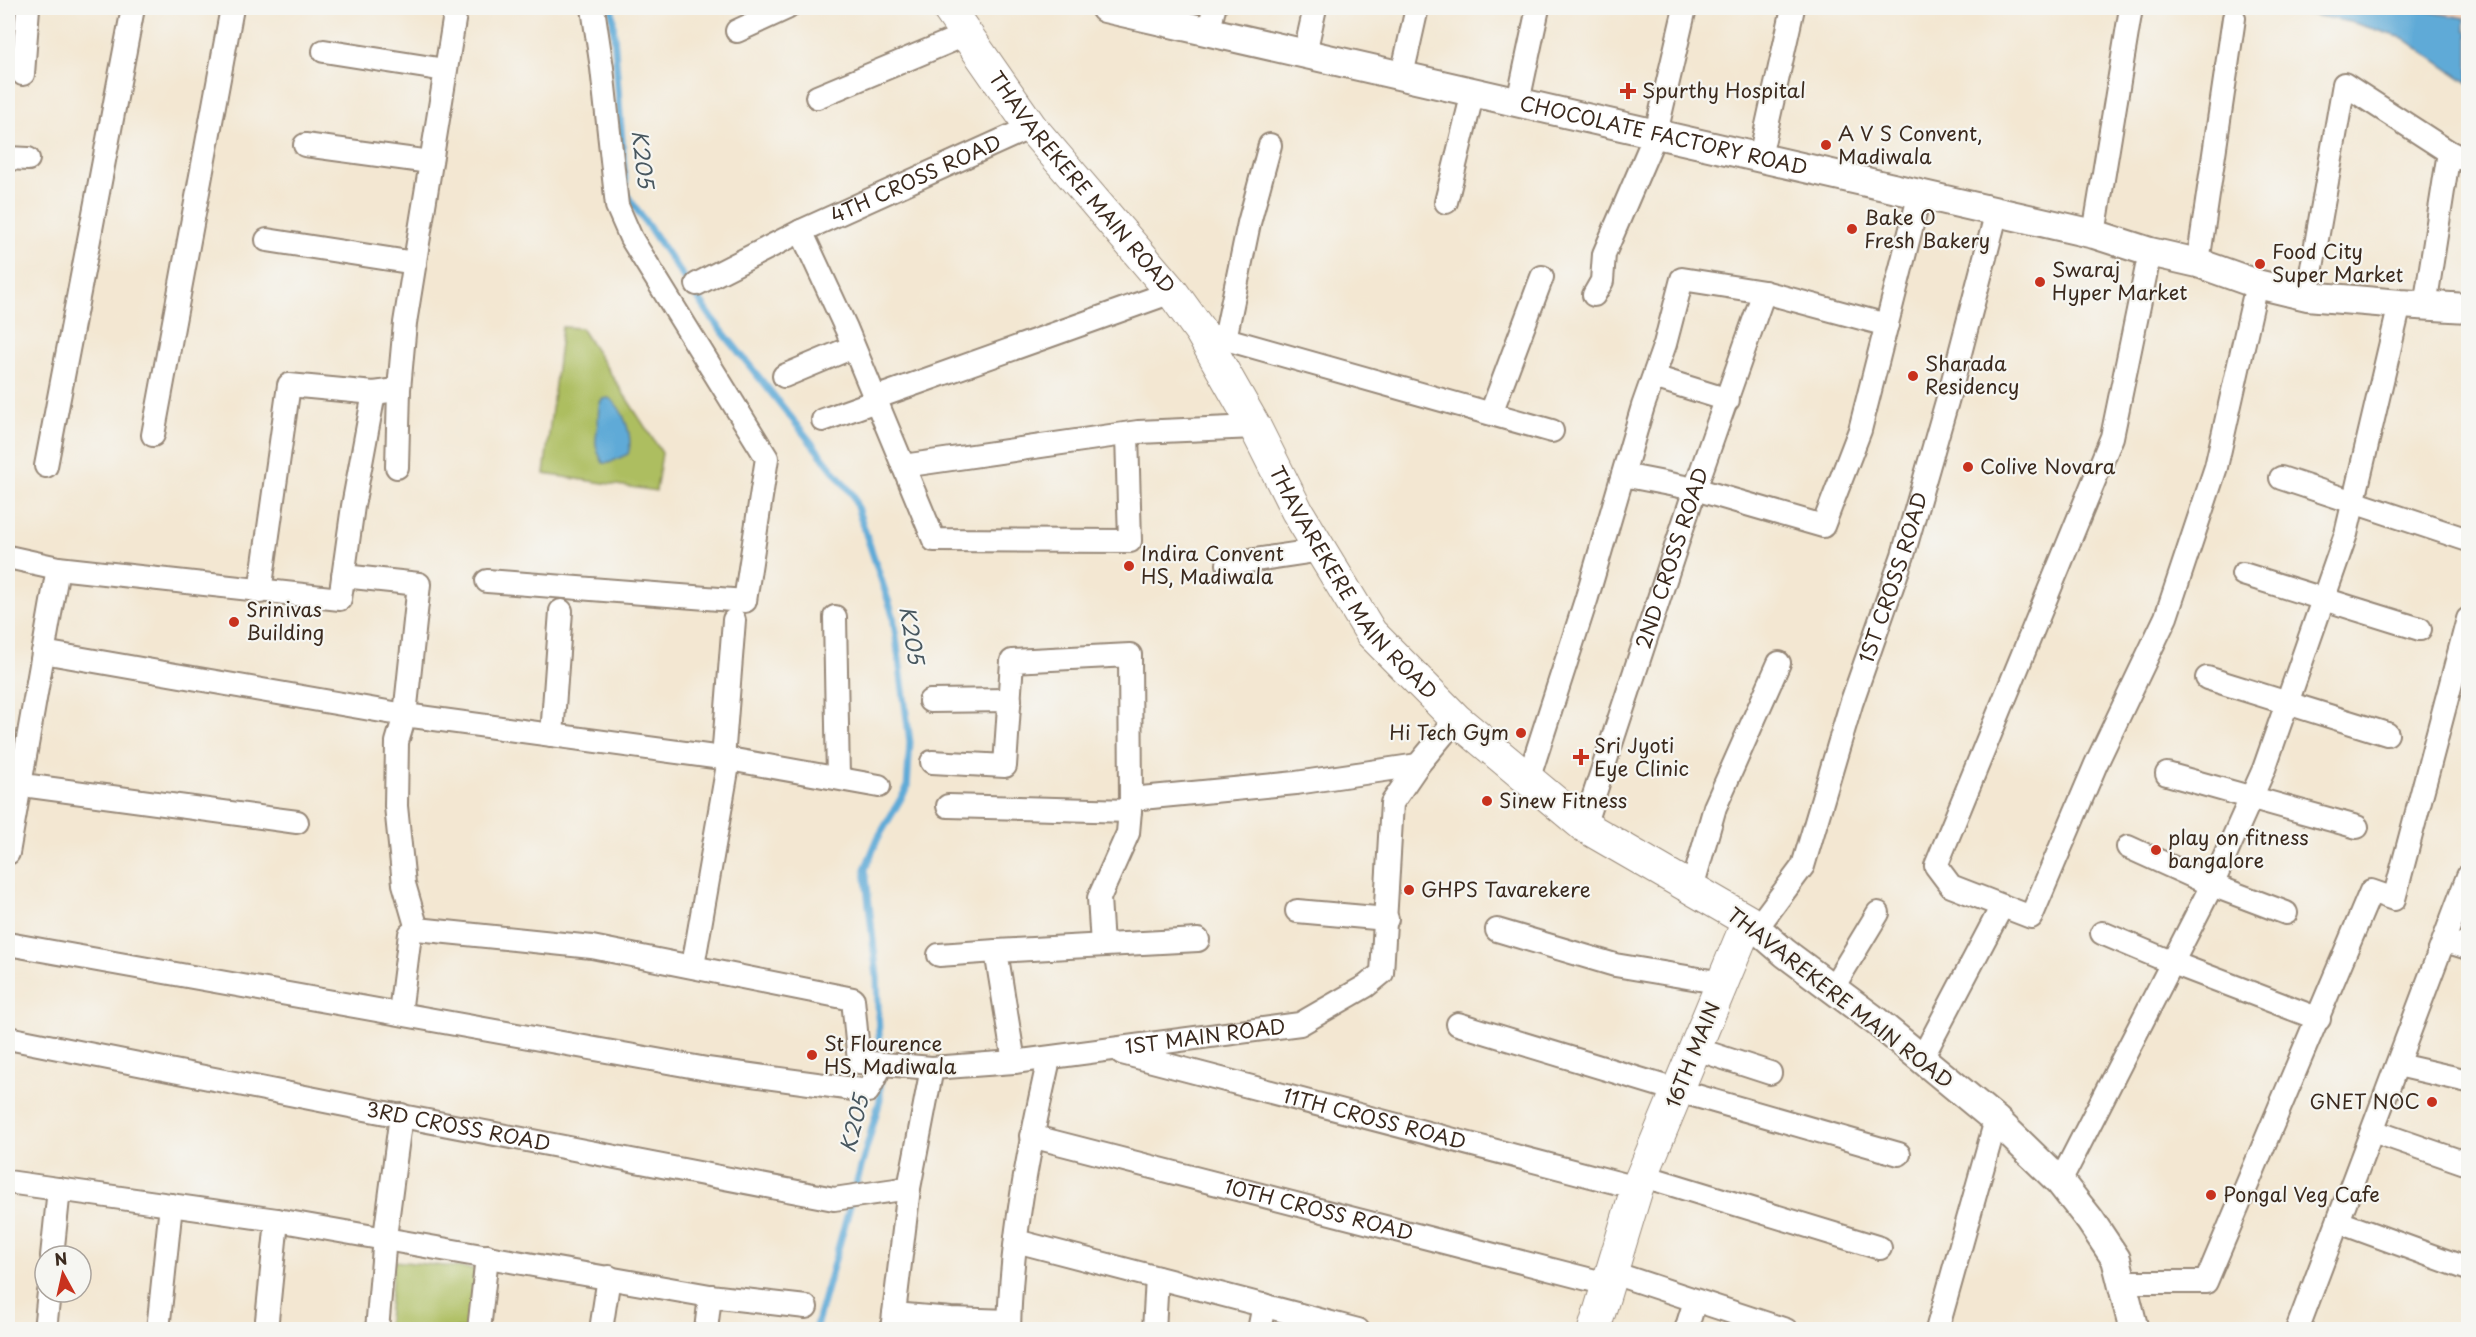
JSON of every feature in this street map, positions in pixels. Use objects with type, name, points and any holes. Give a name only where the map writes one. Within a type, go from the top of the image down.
[{"type":"main road","name":"THAVAREKERE MAIN ROAD","points":[[948,8],[1031,127],[1172,292],[1213,335],[1297,512],[1371,633],[1456,719],[1584,826],[1752,925]]},
{"type":"main road","name":"16TH MAIN","points":[[1594,1329],[1640,1182],[1723,983],[1752,925]]},
{"type":"street","points":[[23,74],[28,8]]},
{"type":"street","points":[[46,466],[133,8]]},
{"type":"street","points":[[153,435],[232,8]]},
{"type":"street","points":[[397,467],[399,389],[405,323],[456,8]]},
{"type":"street","points":[[487,580],[745,601],[767,458],[631,238],[617,206],[602,68],[592,8]]},
{"type":"street","points":[[737,31],[787,8]]},
{"type":"street","name":"CHOCOLATE FACTORY ROAD","points":[[1110,8],[1212,19],[1305,53],[2094,234],[2150,252],[2198,263],[2257,284],[2307,296],[2469,308]]},
{"type":"street","points":[[1305,53],[1315,8]]},
{"type":"street","points":[[1402,75],[1417,8]]},
{"type":"street","points":[[1518,102],[1538,8]]},
{"type":"street","points":[[1594,295],[1602,281],[1604,254],[1656,133],[1685,8]]},
{"type":"street","points":[[1760,157],[1793,8]]},
{"type":"street","points":[[2094,234],[2131,8]]},
{"type":"street","points":[[2198,263],[2234,18]]},
{"type":"street","points":[[817,97],[965,35]]},
{"type":"street","points":[[324,51],[445,70]]},
{"type":"street","points":[[2060,1182],[2173,963],[2252,799],[2288,703],[2346,534],[2412,305],[2459,157],[2344,84],[2307,296]]},
{"type":"street","points":[[1446,202],[1473,92]]},
{"type":"street","name":"4TH CROSS ROAD","points":[[697,284],[801,231],[1031,127]]},
{"type":"street","points":[[305,145],[430,162]]},
{"type":"street","points":[[1270,145],[1249,223],[1213,335],[1552,430]]},
{"type":"street","points":[[1623,476],[1695,489],[1823,525],[1860,430],[1920,194]]},
{"type":"street","name":"1ST CROSS ROAD","points":[[1752,925],[1803,866],[1851,704],[1903,555],[1952,384],[1996,211]]},
{"type":"street","points":[[801,231],[853,347],[934,540],[1130,541],[1127,434]]},
{"type":"street","points":[[267,240],[415,263]]},
{"type":"street","points":[[2150,252],[2112,436],[1936,866],[1951,886],[2031,917],[2096,764],[2166,617],[2216,467],[2257,284]]},
{"type":"street","points":[[1491,413],[1542,277]]},
{"type":"street","points":[[1528,780],[1665,344],[1682,279],[1764,292],[1887,325]]},
{"type":"street","points":[[822,420],[1172,292]]},
{"type":"street","name":"2ND CROSS ROAD","points":[[1584,826],[1695,489],[1764,292]]},
{"type":"street","points":[[784,376],[853,347]]},
{"type":"street","points":[[1654,377],[1728,400]]},
{"type":"street","points":[[260,592],[290,385],[374,393],[399,389]]},
{"type":"street","points":[[8,557],[58,568],[340,599],[353,506],[374,393]]},
{"type":"street","points":[[903,466],[1127,434],[1255,427]]},
{"type":"street","points":[[2281,478],[2469,540]]},
{"type":"street","points":[[1228,564],[1321,550]]},
{"type":"street","points":[[8,853],[14,784],[43,652],[58,568]]},
{"type":"street","points":[[2243,574],[2420,628]]},
{"type":"street","points":[[344,576],[419,584],[405,715],[397,742],[396,806],[404,884],[417,929]]},
{"type":"street","points":[[552,735],[561,611]]},
{"type":"street","points":[[835,618],[838,778]]},
{"type":"street","points":[[2123,1282],[2206,1282],[2319,1019],[2371,891],[2394,899],[2469,619]]},
{"type":"street","points":[[400,1013],[410,934],[417,929],[592,947],[693,966],[726,759],[734,620]]},
{"type":"street","points":[[43,652],[405,715],[726,759],[879,786]]},
{"type":"street","points":[[932,762],[1005,766],[1012,661],[1130,655],[1131,805],[1128,833],[1099,898],[1102,945]]},
{"type":"street","points":[[1692,888],[1715,807],[1779,663]]},
{"type":"street","points":[[2207,678],[2387,734]]},
{"type":"street","points":[[930,701],[1010,700]]},
{"type":"street","name":"1ST MAIN ROAD","points":[[693,966],[852,999],[859,1062],[933,1068],[1049,1059],[1300,1024],[1366,986],[1382,973],[1387,919],[1392,803],[1418,765],[1456,719]]},
{"type":"street","points":[[948,806],[1131,805],[1418,765]]},
{"type":"street","points":[[2167,774],[2357,827]]},
{"type":"street","points":[[14,784],[297,822]]},
{"type":"street","points":[[2128,847],[2212,885],[2286,913]]},
{"type":"street","points":[[2296,1329],[2339,1222],[2469,876]]},
{"type":"street","points":[[1922,1060],[2002,906]]},
{"type":"street","points":[[1297,911],[1387,919]]},
{"type":"street","points":[[1832,989],[1878,913]]},
{"type":"street","name":"THAVAREKERE MAIN ROAD","points":[[1752,925],[1876,1021],[1996,1120],[2060,1182],[2090,1220],[2116,1259],[2134,1329]]},
{"type":"street","points":[[1497,930],[1615,964],[1723,983]]},
{"type":"street","points":[[2102,933],[2319,1019]]},
{"type":"street","points":[[939,955],[1198,940]]},
{"type":"street","points":[[2445,941],[2469,948]]},
{"type":"street","points":[[8,944],[707,1069],[868,1091],[882,1064]]},
{"type":"street","points":[[996,951],[1014,1062]]},
{"type":"street","points":[[1458,1024],[1899,1154]]},
{"type":"street","name":"3RD CROSS ROAD","points":[[8,1038],[834,1199],[909,1188]]},
{"type":"street","points":[[1696,1049],[1770,1073]]},
{"type":"street","name":"11TH CROSS ROAD","points":[[1111,1050],[1640,1182],[1880,1248]]},
{"type":"street","points":[[933,1068],[909,1188],[893,1322],[951,1319],[1009,1325],[1016,1241],[1031,1136],[1049,1059]]},
{"type":"street","points":[[2397,1065],[2469,1082]]},
{"type":"street","points":[[377,1329],[385,1237],[401,1115]]},
{"type":"street","points":[[1937,1329],[1996,1120]]},
{"type":"street","points":[[2373,1131],[2469,1164]]},
{"type":"street","name":"10TH CROSS ROAD","points":[[1031,1136],[1609,1278],[1695,1300],[1786,1329]]},
{"type":"street","points":[[8,1182],[385,1237],[710,1296],[806,1306]]},
{"type":"street","points":[[53,1244],[59,1189]]},
{"type":"street","points":[[158,1329],[171,1205]]},
{"type":"street","points":[[266,1329],[277,1220]]},
{"type":"street","points":[[2339,1222],[2469,1269]]},
{"type":"street","points":[[1016,1241],[1358,1329]]},
{"type":"street","points":[[478,1329],[488,1256]]},
{"type":"street","points":[[601,1329],[609,1277]]},
{"type":"street","points":[[1154,1329],[1157,1278]]},
{"type":"street","points":[[706,1329],[710,1296]]},
{"type":"street","points":[[1686,1329],[1695,1300]]},
{"type":"street","points":[[45,1329],[48,1304]]},
{"type":"street","points":[[1259,1329],[1264,1305]]},
{"type":"shaded area","points":[[2407,8],[2468,8],[2468,19],[2465,18]]},
{"type":"green space","points":[[562,327],[581,328],[662,453],[656,491],[544,474]]},
{"type":"green space","points":[[394,1261],[476,1269],[470,1329],[387,1330]]},
{"type":"water","points":[[2278,8],[2406,8],[2465,18],[2465,29],[2468,33],[2468,83],[2403,38],[2354,23]]},
{"type":"water","points":[[609,398],[623,416],[629,432],[630,447],[628,454],[609,463],[603,463],[596,444],[596,435],[600,402],[602,399]]},
{"type":"waterway","name":"K205","points":[[612,8],[626,194],[714,321],[853,495],[893,615],[910,742],[907,788],[878,838],[865,869],[877,977],[880,1060]]},
{"type":"waterway","name":"K205","points":[[815,1330],[880,1100],[880,1083]]},
{"type":"place","name":"Spurthy Hospital","points":[[1628,91]]},
{"type":"place","name":"A V S Convent, Madiwala","points":[[1826,145]]},
{"type":"place","name":"Bake O Fresh Bakery","points":[[1852,229]]},
{"type":"place","name":"Food City Super Market","points":[[2260,264]]},
{"type":"place","name":"Swaraj Hyper Market","points":[[2040,282]]},
{"type":"place","name":"Sharada Residency","points":[[1913,376]]},
{"type":"place","name":"Colive Novara","points":[[1968,467]]},
{"type":"place","name":"Indira Convent HS, Madiwala","points":[[1129,566]]},
{"type":"place","name":"Srinivas Building","points":[[234,622]]},
{"type":"place","name":"Hi Tech Gym","points":[[1521,733]]},
{"type":"place","name":"Sri Jyoti Eye Clinic","points":[[1581,757]]},
{"type":"place","name":"Sinew Fitness","points":[[1487,801]]},
{"type":"place","name":"play on fitness bangalore","points":[[2156,850]]},
{"type":"place","name":"GHPS Tavarekere","points":[[1409,890]]},
{"type":"place","name":"St Flourence HS, Madiwala","points":[[812,1055]]},
{"type":"place","name":"GNET NOC","points":[[2432,1102]]},
{"type":"place","name":"Pongal Veg Cafe","points":[[2211,1195]]}]
